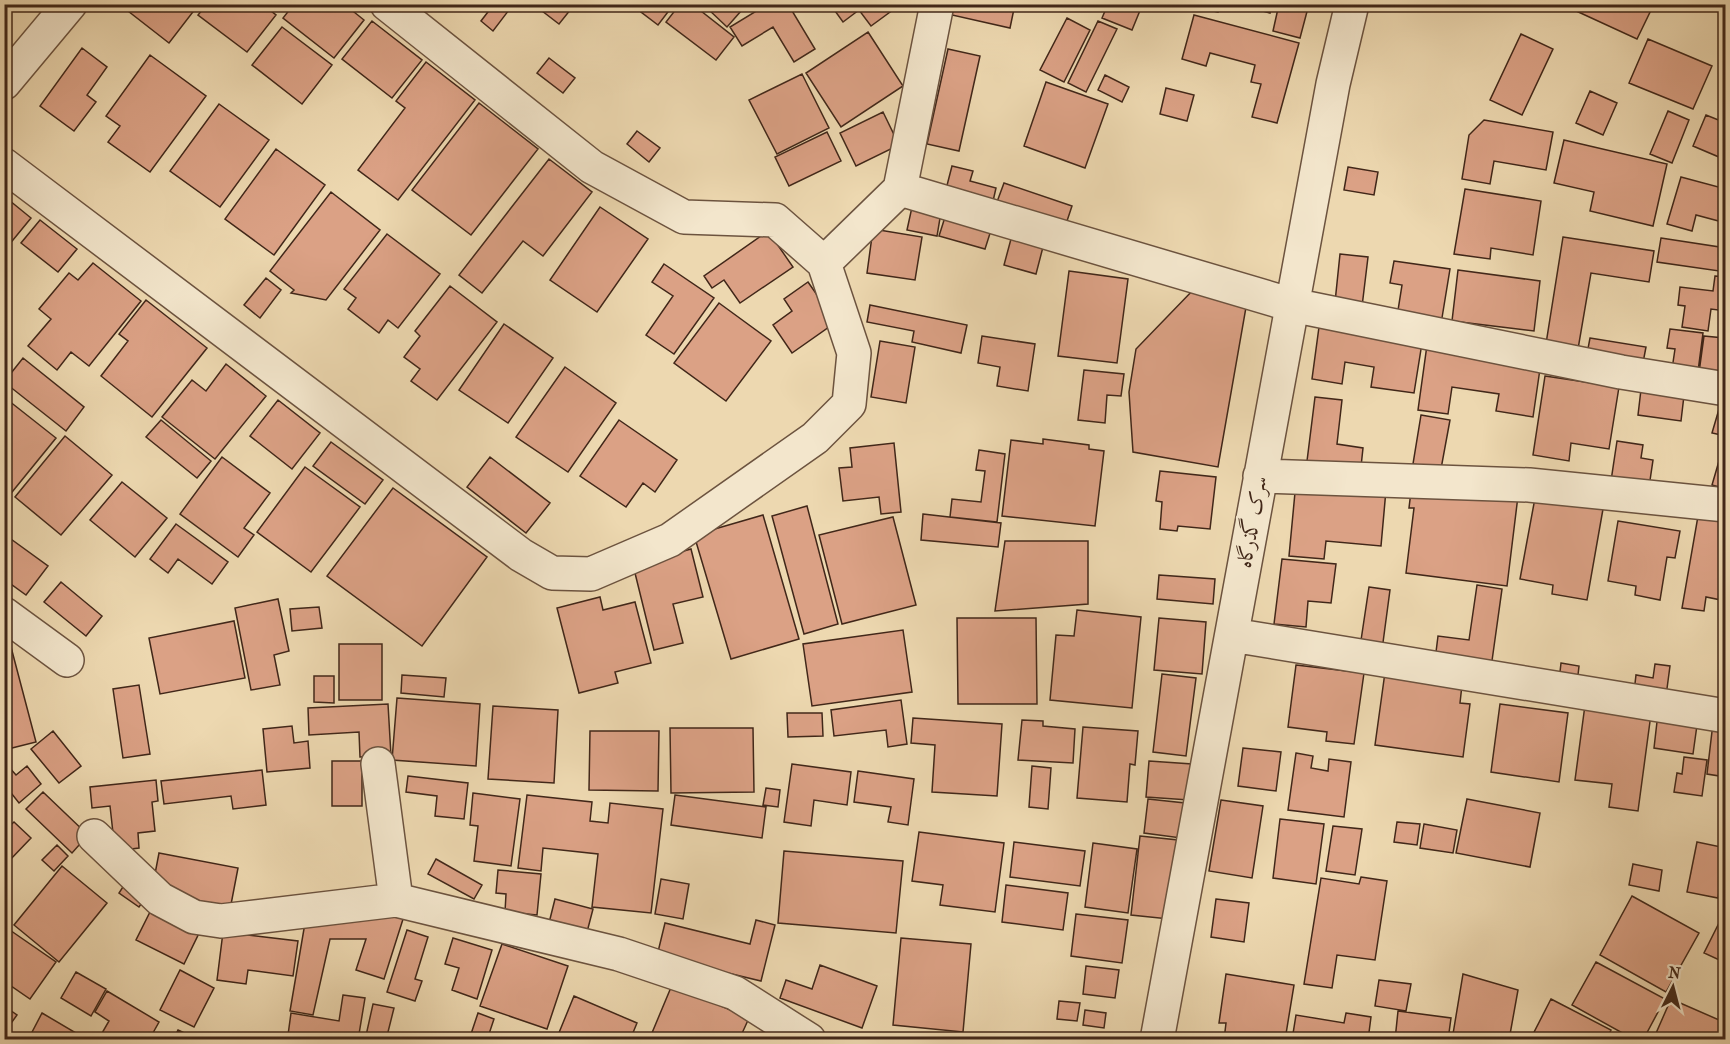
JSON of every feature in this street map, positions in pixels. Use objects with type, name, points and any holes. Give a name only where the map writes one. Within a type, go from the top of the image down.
[{"type":"street","points":[[4,83],[70,4]]},
{"type":"street","points":[[4,165],[521,555],[552,573],[591,574],[670,540],[815,438],[849,404],[854,352],[824,263],[775,220],[684,217],[592,167],[387,4]]},
{"type":"street","points":[[824,263],[900,189],[937,4]]},
{"type":"street","name":"سرک گذرگاه","points":[[1157,1040],[1333,84],[1352,4]]},
{"type":"street","points":[[900,189],[1292,305],[1621,372],[1725,389]]},
{"type":"street","points":[[1260,476],[1529,485],[1725,505]]},
{"type":"street","points":[[4,614],[67,660]]},
{"type":"street","points":[[1233,635],[1725,716]]},
{"type":"street","points":[[378,764],[396,900]]},
{"type":"street","points":[[94,836],[160,899],[194,917],[221,921],[396,900],[499,923],[640,961],[735,993],[809,1040]]},
{"type":"building","points":[[119,4],[199,4],[169,43]]},
{"type":"building","points":[[207,4],[262,4],[276,15],[247,52],[198,15]]},
{"type":"building","points":[[294,4],[344,4],[364,20],[334,58],[283,18]]},
{"type":"building","points":[[494,4],[512,6],[493,31],[481,21]]},
{"type":"building","points":[[533,4],[575,4],[559,24]]},
{"type":"building","points":[[647,4],[674,4],[658,25],[641,12]]},
{"type":"building","points":[[680,4],[692,4],[734,37],[716,60],[666,22]]},
{"type":"building","points":[[712,4],[733,4],[741,11],[727,27],[708,9]]},
{"type":"building","points":[[768,4],[788,4],[815,49],[794,62],[773,27],[742,46],[730,27]]},
{"type":"building","points":[[830,4],[901,4],[871,26],[859,10],[843,22]]},
{"type":"building","points":[[954,4],[1015,4],[1010,28],[952,15]]},
{"type":"building","points":[[1108,4],[1135,4],[1141,8],[1132,30],[1102,18]]},
{"type":"building","points":[[1196,4],[1220,4],[1218,12],[1196,7]]},
{"type":"building","points":[[1238,4],[1272,4],[1270,13]]},
{"type":"building","points":[[1279,4],[1309,4],[1300,38],[1273,31]]},
{"type":"building","points":[[1561,4],[1650,4],[1653,6],[1637,39]]},
{"type":"building","points":[[1194,15],[1299,43],[1277,123],[1252,117],[1261,84],[1251,82],[1255,65],[1210,53],[1206,66],[1182,59]]},
{"type":"building","points":[[1067,18],[1090,30],[1064,82],[1040,70]]},
{"type":"building","points":[[372,21],[422,60],[392,98],[342,59]]},
{"type":"building","points":[[1098,21],[1117,29],[1086,92],[1068,83]]},
{"type":"building","points":[[282,27],[332,65],[302,104],[252,65]]},
{"type":"building","points":[[868,32],[903,86],[841,127],[806,73]]},
{"type":"building","points":[[1521,34],[1553,49],[1522,115],[1490,100]]},
{"type":"building","points":[[1648,39],[1712,66],[1693,109],[1629,83]]},
{"type":"building","points":[[82,48],[107,67],[87,95],[96,102],[74,131],[40,106]]},
{"type":"building","points":[[948,49],[980,56],[959,151],[927,144]]},
{"type":"building","points":[[150,55],[206,96],[150,172],[108,142],[120,126],[106,116]]},
{"type":"building","points":[[549,58],[575,78],[563,93],[537,73]]},
{"type":"building","points":[[426,62],[475,100],[398,200],[358,170],[405,108],[396,101]]},
{"type":"building","points":[[802,74],[829,128],[777,154],[749,100]]},
{"type":"building","points":[[1105,75],[1129,87],[1122,102],[1098,90]]},
{"type":"building","points":[[1046,82],[1108,104],[1085,168],[1024,146]]},
{"type":"building","points":[[1166,88],[1194,95],[1187,121],[1160,114]]},
{"type":"building","points":[[1590,91],[1617,103],[1603,135],[1576,123]]},
{"type":"building","points":[[479,103],[538,149],[471,235],[412,190]]},
{"type":"building","points":[[219,104],[269,140],[220,207],[170,171]]},
{"type":"building","points":[[1668,111],[1689,120],[1672,163],[1650,154]]},
{"type":"building","points":[[883,112],[899,145],[856,166],[840,133]]},
{"type":"building","points":[[1706,115],[1726,123],[1726,160],[1693,146]]},
{"type":"building","points":[[1484,120],[1553,132],[1546,170],[1494,161],[1490,184],[1462,179],[1469,135]]},
{"type":"building","points":[[637,131],[660,148],[649,162],[627,144]]},
{"type":"building","points":[[827,132],[841,161],[789,186],[775,157]]},
{"type":"building","points":[[1564,140],[1667,164],[1653,226],[1590,211],[1594,192],[1554,183]]},
{"type":"building","points":[[276,149],[325,185],[274,255],[225,219]]},
{"type":"building","points":[[549,159],[592,192],[543,256],[523,241],[482,293],[459,275]]},
{"type":"building","points":[[952,166],[973,171],[970,181],[996,188],[991,210],[944,197]]},
{"type":"building","points":[[1348,167],[1378,172],[1374,195],[1344,190]]},
{"type":"building","points":[[1681,177],[1726,189],[1726,223],[1696,215],[1692,231],[1667,224]]},
{"type":"building","points":[[1004,183],[1072,206],[1063,233],[994,210]]},
{"type":"building","points":[[1465,189],[1541,201],[1533,255],[1491,248],[1490,259],[1454,254]]},
{"type":"building","points":[[331,192],[380,230],[326,300],[291,293],[294,290],[270,271]]},
{"type":"building","points":[[4,196],[31,218],[4,251]]},
{"type":"building","points":[[600,207],[648,239],[597,312],[550,280]]},
{"type":"building","points":[[912,207],[941,212],[937,236],[907,230]]},
{"type":"building","points":[[946,214],[992,227],[985,249],[939,236]]},
{"type":"building","points":[[40,220],[77,249],[58,272],[21,243]]},
{"type":"building","points":[[873,229],[922,237],[915,280],[867,273]]},
{"type":"building","points":[[768,231],[793,267],[740,303],[724,280],[712,288],[704,276]]},
{"type":"building","points":[[387,234],[440,274],[398,328],[388,320],[379,333],[348,309],[356,298],[344,289]]},
{"type":"building","points":[[1563,237],[1654,251],[1649,282],[1591,273],[1577,355],[1545,350]]},
{"type":"building","points":[[1661,238],[1726,248],[1726,272],[1657,262]]},
{"type":"building","points":[[1011,239],[1043,247],[1036,274],[1004,265]]},
{"type":"building","points":[[1340,254],[1368,257],[1361,315],[1334,312]]},
{"type":"building","points":[[1394,261],[1450,269],[1440,330],[1396,323],[1402,285],[1390,283]]},
{"type":"building","points":[[93,263],[141,301],[89,366],[71,352],[57,370],[28,346],[51,319],[39,309],[69,273],[78,280]]},
{"type":"building","points":[[664,264],[714,298],[674,354],[646,335],[673,296],[652,282]]},
{"type":"building","points":[[1458,270],[1540,281],[1534,331],[1452,321]]},
{"type":"building","points":[[1069,271],[1128,279],[1117,363],[1058,356]]},
{"type":"building","points":[[1715,276],[1726,277],[1726,311],[1711,309],[1708,331],[1682,327],[1685,306],[1678,305],[1680,287],[1713,291]]},
{"type":"building","points":[[266,278],[281,290],[260,318],[244,305]]},
{"type":"building","points":[[808,282],[836,322],[792,353],[773,325],[792,311],[784,299]]},
{"type":"building","points":[[450,286],[497,322],[437,400],[411,381],[420,369],[404,357],[420,336],[415,331]]},
{"type":"building","points":[[1195,288],[1248,296],[1218,467],[1133,452],[1129,392],[1136,349]]},
{"type":"building","points":[[146,300],[207,348],[152,417],[101,376],[128,341],[119,334]]},
{"type":"building","points":[[719,303],[771,341],[726,401],[674,363]]},
{"type":"building","points":[[870,305],[967,325],[961,353],[912,342],[914,331],[867,322]]},
{"type":"building","points":[[504,324],[553,358],[508,423],[459,390]]},
{"type":"building","points":[[1319,327],[1422,343],[1414,393],[1371,387],[1374,367],[1345,362],[1342,384],[1312,379]]},
{"type":"building","points":[[1670,329],[1703,333],[1697,379],[1671,376],[1675,349],[1667,348]]},
{"type":"building","points":[[982,336],[1035,344],[1028,391],[997,386],[1000,367],[978,363]]},
{"type":"building","points":[[1704,336],[1724,338],[1721,361],[1726,362],[1726,384],[1698,380]]},
{"type":"building","points":[[1590,338],[1646,347],[1642,368],[1586,359]]},
{"type":"building","points":[[880,341],[915,347],[906,403],[871,397]]},
{"type":"building","points":[[1427,345],[1541,362],[1533,417],[1496,411],[1499,394],[1452,387],[1448,414],[1418,410]]},
{"type":"building","points":[[23,358],[84,407],[66,431],[4,382]]},
{"type":"building","points":[[226,364],[266,396],[215,459],[162,417],[192,380],[206,391]]},
{"type":"building","points":[[565,367],[616,403],[568,472],[516,437]]},
{"type":"building","points":[[1084,370],[1124,374],[1121,396],[1107,395],[1105,423],[1078,420]]},
{"type":"building","points":[[1545,376],[1619,387],[1609,449],[1571,443],[1569,461],[1533,455]]},
{"type":"building","points":[[1642,381],[1685,387],[1681,421],[1638,415]]},
{"type":"building","points":[[1724,392],[1726,392],[1726,436],[1712,433]]},
{"type":"building","points":[[4,397],[56,438],[8,497],[4,495]]},
{"type":"building","points":[[1315,397],[1342,400],[1337,444],[1363,448],[1360,476],[1306,469]]},
{"type":"building","points":[[278,400],[320,433],[292,469],[250,436]]},
{"type":"building","points":[[1421,415],[1450,420],[1441,469],[1413,464]]},
{"type":"building","points":[[161,420],[211,461],[197,478],[146,437]]},
{"type":"building","points":[[619,420],[677,460],[655,492],[643,483],[626,507],[580,476]]},
{"type":"building","points":[[65,436],[112,475],[61,535],[15,497]]},
{"type":"building","points":[[1726,437],[1726,489],[1712,485]]},
{"type":"building","points":[[1043,439],[1089,445],[1089,449],[1104,451],[1095,526],[1002,516],[1011,440],[1043,444]]},
{"type":"building","points":[[1617,441],[1643,445],[1641,458],[1653,460],[1649,487],[1611,481]]},
{"type":"building","points":[[331,442],[383,480],[365,504],[313,466]]},
{"type":"building","points":[[894,443],[901,512],[881,514],[879,497],[843,501],[839,468],[852,467],[850,448]]},
{"type":"building","points":[[979,450],[1005,454],[997,522],[950,517],[952,499],[981,502],[985,471],[976,470]]},
{"type":"building","points":[[222,457],[270,493],[244,528],[254,535],[238,557],[180,514]]},
{"type":"building","points":[[490,457],[550,503],[526,533],[467,487]]},
{"type":"building","points":[[305,467],[360,507],[311,572],[257,532]]},
{"type":"building","points":[[1160,471],[1216,477],[1210,529],[1178,526],[1177,531],[1160,529],[1162,502],[1156,501]]},
{"type":"building","points":[[122,482],[167,518],[135,557],[90,520]]},
{"type":"building","points":[[1296,482],[1386,490],[1381,546],[1326,541],[1324,559],[1289,556]]},
{"type":"building","points":[[1412,483],[1518,496],[1507,586],[1406,573],[1414,508],[1409,508]]},
{"type":"building","points":[[393,488],[487,557],[422,646],[327,576]]},
{"type":"building","points":[[1535,498],[1603,509],[1587,600],[1552,594],[1553,585],[1520,579]]},
{"type":"building","points":[[807,506],[838,624],[804,634],[772,516]]},
{"type":"building","points":[[923,514],[1001,523],[998,547],[921,540]]},
{"type":"building","points":[[763,515],[799,639],[731,659],[694,535]]},
{"type":"building","points":[[1698,516],[1726,520],[1726,601],[1706,597],[1704,611],[1682,608]]},
{"type":"building","points":[[893,517],[916,605],[842,624],[819,535]]},
{"type":"building","points":[[1618,521],[1680,531],[1675,558],[1667,557],[1660,600],[1635,595],[1636,586],[1608,581]]},
{"type":"building","points":[[176,524],[228,562],[212,584],[178,559],[168,573],[150,559]]},
{"type":"building","points":[[4,534],[48,566],[26,595],[4,579]]},
{"type":"building","points":[[1005,541],[1088,541],[1088,604],[995,611]]},
{"type":"building","points":[[691,549],[703,597],[673,604],[683,643],[654,650],[633,565]]},
{"type":"building","points":[[1282,559],[1336,564],[1331,603],[1308,601],[1306,627],[1274,624]]},
{"type":"building","points":[[1159,575],[1215,579],[1213,604],[1157,599]]},
{"type":"building","points":[[61,582],[102,616],[86,636],[44,602]]},
{"type":"building","points":[[1477,585],[1502,589],[1491,668],[1435,660],[1438,636],[1469,640]]},
{"type":"building","points":[[1369,587],[1390,590],[1382,650],[1360,647]]},
{"type":"building","points":[[600,597],[603,610],[635,602],[651,663],[615,672],[618,683],[579,693],[557,608]]},
{"type":"building","points":[[278,599],[289,651],[274,655],[280,685],[251,690],[235,608]]},
{"type":"building","points":[[319,607],[322,628],[292,631],[290,609]]},
{"type":"building","points":[[1077,610],[1141,617],[1132,708],[1050,700],[1056,635],[1074,636]]},
{"type":"building","points":[[957,618],[1036,618],[1037,704],[958,704]]},
{"type":"building","points":[[1159,618],[1206,622],[1202,674],[1154,670]]},
{"type":"building","points":[[234,621],[245,678],[160,694],[149,638]]},
{"type":"building","points":[[903,630],[912,692],[812,706],[803,644]]},
{"type":"building","points":[[339,644],[382,644],[382,700],[339,700]]},
{"type":"building","points":[[11,647],[36,742],[4,750],[4,649]]},
{"type":"building","points":[[1561,663],[1579,666],[1577,684],[1559,681]]},
{"type":"building","points":[[1655,664],[1670,666],[1666,696],[1634,692],[1636,675],[1653,678]]},
{"type":"building","points":[[1296,665],[1364,673],[1354,744],[1326,741],[1327,732],[1288,727]]},
{"type":"building","points":[[1386,665],[1463,676],[1460,703],[1470,704],[1463,757],[1375,745]]},
{"type":"building","points":[[1162,674],[1196,678],[1186,756],[1153,752]]},
{"type":"building","points":[[402,675],[446,678],[444,697],[401,693]]},
{"type":"building","points":[[314,676],[334,676],[334,703],[314,702]]},
{"type":"building","points":[[139,685],[150,754],[123,758],[113,689]]},
{"type":"building","points":[[397,698],[480,704],[476,766],[392,760]]},
{"type":"building","points":[[901,700],[907,744],[888,747],[886,730],[834,736],[831,710]]},
{"type":"building","points":[[388,704],[391,756],[360,757],[359,732],[309,735],[308,708]]},
{"type":"building","points":[[1500,704],[1568,713],[1559,782],[1491,772]]},
{"type":"building","points":[[1585,705],[1651,714],[1638,811],[1609,807],[1612,784],[1575,780]]},
{"type":"building","points":[[493,706],[558,710],[554,783],[488,779]]},
{"type":"building","points":[[787,713],[822,713],[823,736],[788,737]]},
{"type":"building","points":[[1658,713],[1698,718],[1693,754],[1654,748]]},
{"type":"building","points":[[913,718],[1002,724],[997,796],[932,792],[935,745],[911,743]]},
{"type":"building","points":[[1022,720],[1043,721],[1043,726],[1075,729],[1073,763],[1018,760]]},
{"type":"building","points":[[1713,723],[1726,725],[1726,777],[1707,774]]},
{"type":"building","points":[[292,726],[294,743],[308,741],[310,768],[267,772],[263,729]]},
{"type":"building","points":[[1083,727],[1138,731],[1135,765],[1130,764],[1127,802],[1077,798]]},
{"type":"building","points":[[670,728],[753,728],[754,792],[671,793]]},
{"type":"building","points":[[53,731],[81,766],[59,783],[31,749]]},
{"type":"building","points":[[590,731],[659,731],[658,791],[589,790]]},
{"type":"building","points":[[1243,748],[1281,752],[1276,791],[1238,786]]},
{"type":"building","points":[[1296,753],[1313,756],[1311,768],[1328,771],[1329,759],[1351,762],[1344,817],[1288,810]]},
{"type":"building","points":[[1684,757],[1707,760],[1702,796],[1674,792],[1677,773],[1682,774]]},
{"type":"building","points":[[332,761],[362,761],[362,806],[332,806]]},
{"type":"building","points":[[1149,761],[1192,764],[1189,800],[1146,797]]},
{"type":"building","points":[[792,764],[851,772],[847,805],[814,800],[811,826],[784,822]]},
{"type":"building","points":[[8,766],[16,775],[27,766],[41,784],[19,803],[4,784],[4,769]]},
{"type":"building","points":[[1032,766],[1051,768],[1048,809],[1029,807]]},
{"type":"building","points":[[262,770],[266,805],[233,809],[231,796],[164,804],[161,781]]},
{"type":"building","points":[[858,771],[914,779],[908,825],[888,822],[891,807],[854,802]]},
{"type":"building","points":[[408,776],[468,783],[464,819],[435,816],[437,796],[406,792]]},
{"type":"building","points":[[156,780],[158,801],[152,802],[155,831],[138,833],[139,848],[115,851],[110,806],[92,808],[90,787]]},
{"type":"building","points":[[766,788],[780,790],[778,807],[763,805]]},
{"type":"building","points":[[43,792],[88,835],[72,853],[26,809]]},
{"type":"building","points":[[473,793],[520,799],[511,866],[474,861],[478,826],[470,825]]},
{"type":"building","points":[[527,795],[592,802],[590,821],[608,823],[610,803],[663,809],[651,913],[592,907],[598,854],[543,848],[541,871],[518,868]]},
{"type":"building","points":[[675,795],[766,807],[762,838],[671,825]]},
{"type":"building","points":[[1148,799],[1185,803],[1181,838],[1144,833]]},
{"type":"building","points":[[1467,799],[1540,813],[1530,867],[1456,853]]},
{"type":"building","points":[[1221,800],[1263,806],[1252,878],[1209,871]]},
{"type":"building","points":[[1280,819],[1324,824],[1316,884],[1273,878]]},
{"type":"building","points":[[14,822],[31,838],[8,862],[4,859],[4,831]]},
{"type":"building","points":[[1397,822],[1420,824],[1417,845],[1394,842]]},
{"type":"building","points":[[1424,824],[1457,830],[1453,853],[1420,848]]},
{"type":"building","points":[[1333,826],[1362,829],[1355,875],[1326,871]]},
{"type":"building","points":[[919,832],[1004,843],[995,912],[940,905],[943,885],[912,881]]},
{"type":"building","points":[[1140,836],[1178,840],[1169,919],[1131,915]]},
{"type":"building","points":[[1014,842],[1085,851],[1080,886],[1010,877]]},
{"type":"building","points":[[1697,842],[1726,848],[1718,898],[1687,892]]},
{"type":"building","points":[[1093,843],[1137,849],[1128,913],[1085,907]]},
{"type":"building","points":[[57,845],[68,856],[54,871],[42,860]]},
{"type":"building","points":[[784,851],[903,861],[896,933],[778,923]]},
{"type":"building","points":[[159,853],[238,868],[229,915],[174,905],[154,879]]},
{"type":"building","points":[[436,859],[482,885],[474,899],[428,874]]},
{"type":"building","points":[[1633,864],[1662,870],[1659,891],[1629,885]]},
{"type":"building","points":[[62,866],[107,903],[59,962],[14,925]]},
{"type":"building","points":[[498,870],[541,874],[537,915],[505,912],[506,894],[496,893]]},
{"type":"building","points":[[1361,877],[1387,881],[1375,960],[1337,955],[1332,988],[1304,984],[1321,878],[1359,884]]},
{"type":"building","points":[[128,879],[149,893],[139,907],[119,893]]},
{"type":"building","points":[[661,879],[689,884],[683,919],[655,914]]},
{"type":"building","points":[[1006,885],[1068,893],[1063,930],[1002,922]]},
{"type":"building","points":[[1632,896],[1699,933],[1666,992],[1600,955]]},
{"type":"building","points":[[555,899],[593,909],[587,932],[549,923]]},
{"type":"building","points":[[1216,899],[1249,903],[1244,942],[1211,937]]},
{"type":"building","points":[[155,902],[203,925],[184,964],[136,940]]},
{"type":"building","points":[[1726,909],[1726,963],[1704,953]]},
{"type":"building","points":[[1076,914],[1128,920],[1122,963],[1071,956]]},
{"type":"building","points":[[404,916],[384,979],[356,970],[366,939],[330,939],[313,1015],[290,1011],[306,917]]},
{"type":"building","points":[[756,920],[775,925],[761,981],[657,956],[665,923],[750,944]]},
{"type":"building","points":[[4,926],[56,962],[30,999],[4,981]]},
{"type":"building","points":[[407,930],[428,937],[415,979],[422,981],[415,1001],[387,992]]},
{"type":"building","points":[[223,932],[298,941],[293,976],[248,970],[246,984],[217,980]]},
{"type":"building","points":[[453,938],[492,950],[477,999],[452,990],[459,968],[445,964]]},
{"type":"building","points":[[901,938],[971,944],[963,1032],[893,1025]]},
{"type":"building","points":[[502,944],[568,966],[547,1029],[480,1006]]},
{"type":"building","points":[[1596,962],[1665,999],[1643,1040],[1635,1040],[1572,1005]]},
{"type":"building","points":[[820,965],[877,986],[862,1028],[780,998],[786,980],[812,989]]},
{"type":"building","points":[[1086,966],[1119,970],[1115,998],[1083,994]]},
{"type":"building","points":[[180,970],[214,988],[194,1027],[160,1010]]},
{"type":"building","points":[[76,972],[106,989],[91,1016],[61,998]]},
{"type":"building","points":[[1226,974],[1294,985],[1285,1040],[1224,1040],[1226,1023],[1219,1023]]},
{"type":"building","points":[[1463,974],[1518,990],[1509,1040],[1452,1040]]},
{"type":"building","points":[[1379,980],[1411,984],[1406,1011],[1375,1006]]},
{"type":"building","points":[[672,985],[749,1018],[739,1040],[649,1040]]},
{"type":"building","points":[[107,991],[159,1022],[149,1040],[136,1037],[135,1040],[98,1040],[109,1021],[95,1012]]},
{"type":"building","points":[[343,995],[365,998],[358,1040],[315,1040],[288,1035],[291,1013],[339,1021]]},
{"type":"building","points":[[574,996],[637,1023],[630,1040],[556,1040]]},
{"type":"building","points":[[1551,999],[1611,1030],[1606,1040],[1530,1040]]},
{"type":"building","points":[[1671,999],[1726,1023],[1726,1040],[1653,1040]]},
{"type":"building","points":[[1059,1001],[1080,1003],[1077,1021],[1057,1019]]},
{"type":"building","points":[[373,1004],[394,1008],[386,1040],[365,1040]]},
{"type":"building","points":[[4,1006],[17,1015],[4,1033]]},
{"type":"building","points":[[1085,1010],[1106,1013],[1104,1028],[1083,1025]]},
{"type":"building","points":[[1398,1011],[1451,1018],[1448,1040],[1395,1040]]},
{"type":"building","points":[[42,1013],[76,1033],[72,1040],[36,1040],[30,1036]]},
{"type":"building","points":[[478,1013],[494,1019],[487,1040],[470,1037]]},
{"type":"building","points":[[1346,1013],[1371,1017],[1368,1040],[1292,1040],[1296,1015],[1344,1023]]},
{"type":"building","points":[[178,1030],[197,1039],[173,1040]]}]
